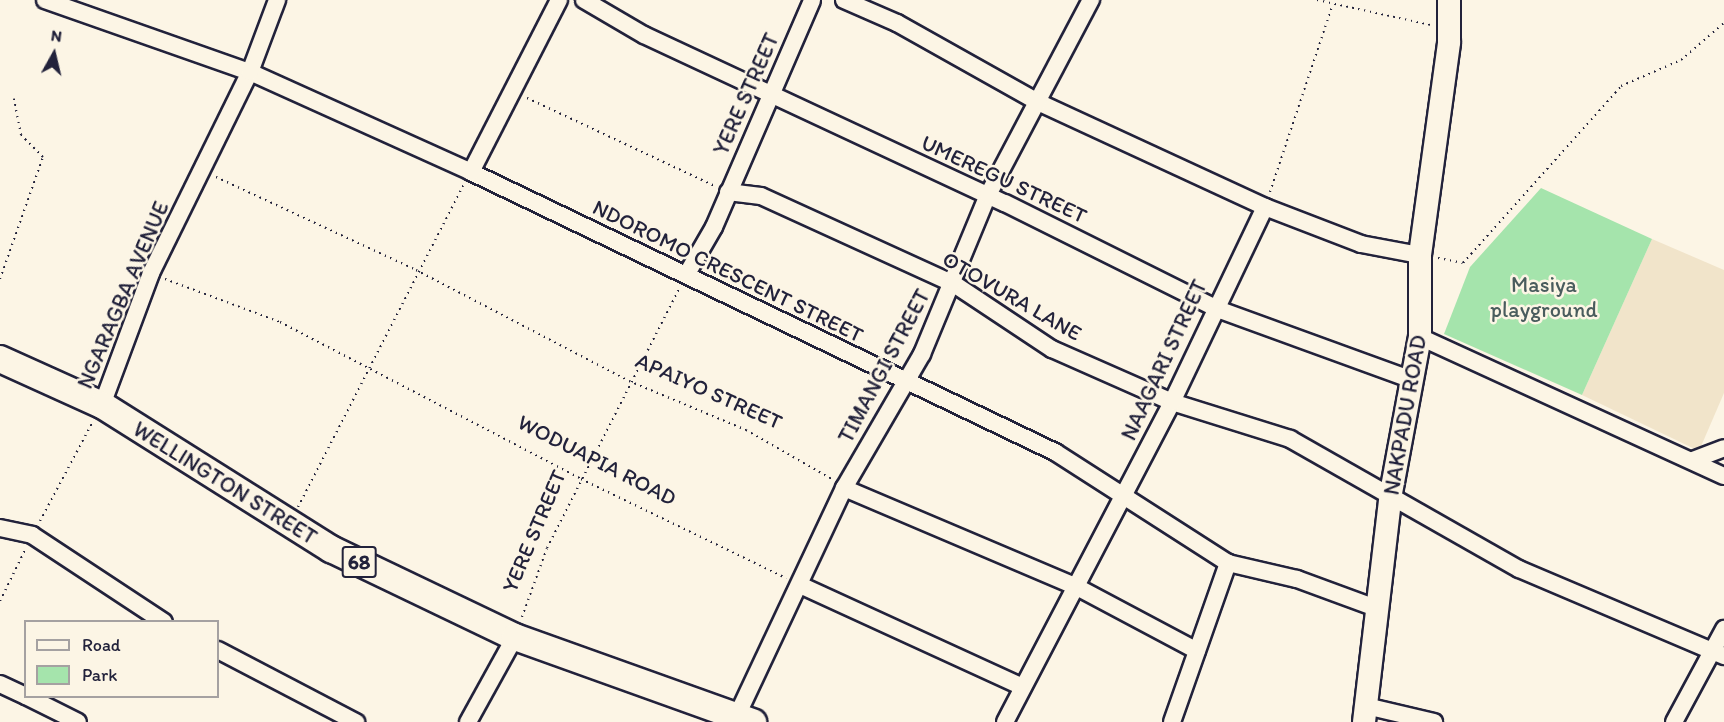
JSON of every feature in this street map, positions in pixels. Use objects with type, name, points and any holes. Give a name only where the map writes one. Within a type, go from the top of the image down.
[{"type":"main road","name":"WELLINGTON STREET","points":[[0,359],[102,405],[288,525],[515,637],[743,720]]},
{"type":"street","name":"NDOROMO CRESCENT STREET","points":[[45,0],[250,72],[688,272],[901,382],[1055,452],[1228,563],[1297,579],[1376,608]]},
{"type":"street","name":"NGARAGBA AVENUE","points":[[102,405],[151,273],[250,72],[277,0]]},
{"type":"street","points":[[471,172],[514,92],[559,0]]},
{"type":"street","name":"UMEREGU STREET","points":[[585,0],[644,35],[988,195],[1214,305],[1412,380]]},
{"type":"street","name":"YERE STREET","points":[[688,272],[728,192],[812,0]]},
{"type":"street","points":[[844,0],[897,23],[1038,102],[1265,207],[1361,244],[1420,255]]},
{"type":"street","name":"TIMANGI STREET","points":[[743,720],[844,488],[901,382],[922,354],[954,284],[988,195],[1091,0]]},
{"type":"street","name":"NAKPADU ROAD","points":[[1365,714],[1391,494],[1420,337],[1420,255],[1450,29],[1449,0]]},
{"type":"street","name":"OTOVURA LANE","points":[[728,192],[761,196],[954,284],[1052,349],[1172,402],[1290,439],[1391,494],[1519,569],[1718,655]]},
{"type":"street","name":"NAAGARI STREET","points":[[1005,722],[1172,402],[1214,305],[1265,207]]},
{"type":"street","points":[[1420,337],[1724,476]]},
{"type":"street","points":[[1693,460],[1724,448]]},
{"type":"street","points":[[844,488],[1075,586],[1197,651]]},
{"type":"street","points":[[0,528],[33,535],[162,620]]},
{"type":"street","points":[[1172,722],[1228,563]]},
{"type":"street","points":[[800,585],[1023,687]]},
{"type":"street","points":[[1674,722],[1718,655],[1724,629]]},
{"type":"street","points":[[468,722],[515,637]]},
{"type":"street","points":[[219,651],[356,722]]},
{"type":"street","points":[[0,684],[24,695]]},
{"type":"street","points":[[30,698],[78,722]]},
{"type":"street","points":[[1365,714],[1434,722]]},
{"type":"path","points":[[1317,0],[1450,29]]},
{"type":"path","points":[[1265,207],[1333,4]]},
{"type":"path","points":[[1420,255],[1463,263],[1621,86],[1681,60],[1724,23]]},
{"type":"path","points":[[514,92],[728,192]]},
{"type":"path","points":[[0,279],[43,157],[21,135],[14,99]]},
{"type":"path","name":"APAIYO STREET","points":[[202,170],[416,270],[629,381],[812,463],[844,488]]},
{"type":"path","points":[[288,525],[372,369],[416,270],[471,172]]},
{"type":"path","name":"YERE STREET","points":[[515,637],[547,548],[629,381],[688,272]]},
{"type":"path","name":"WODUAPIA ROAD","points":[[151,273],[280,322],[581,479],[800,585]]},
{"type":"path","name":"NGARAGBA AVENUE","points":[[0,601],[102,405]]},
{"type":"shaded area","points":[[1652,239],[1724,270],[1724,393],[1699,451],[1582,395]]},
{"type":"green space","name":"Masiya playground","points":[[1541,188],[1652,239],[1582,395],[1444,334],[1470,267]]}]
